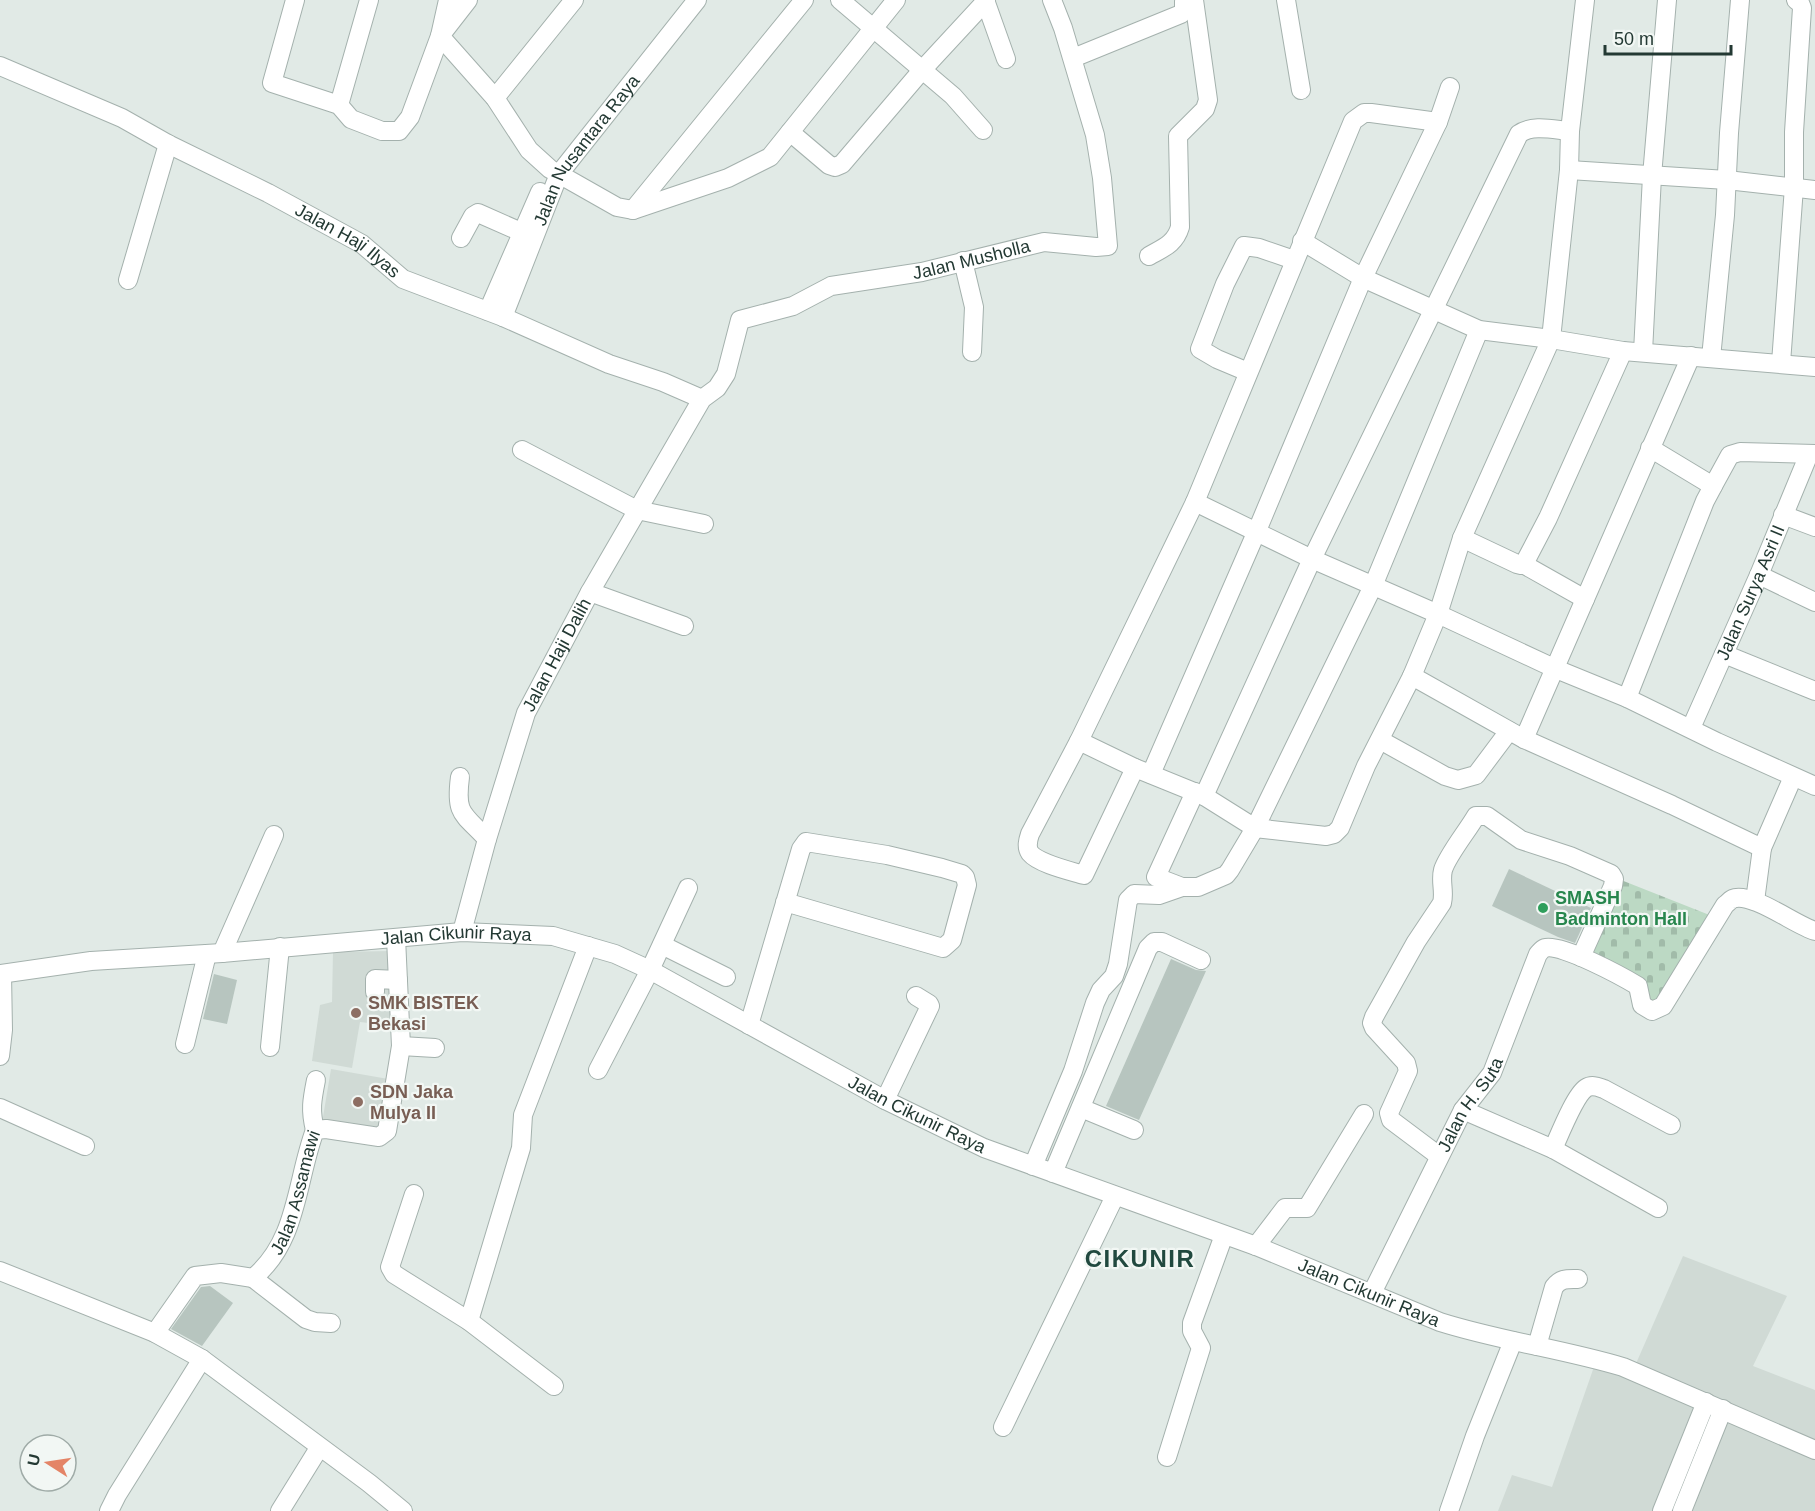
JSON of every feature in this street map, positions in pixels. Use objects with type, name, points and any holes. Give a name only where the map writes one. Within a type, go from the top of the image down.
[{"type":"street","points":[[295,0],[272,82],[339,105],[351,119],[382,131],[399,131],[410,117],[440,36],[448,0]]},
{"type":"street","points":[[339,105],[369,0]]},
{"type":"street","points":[[440,36],[468,0]]},
{"type":"street","points":[[495,98],[574,0]]},
{"type":"street","name":"Jalan Nusantara Raya","points":[[496,314],[521,232],[554,172],[685,0]]},
{"type":"street","name":"Jalan Nusantara Raya","points":[[496,314],[554,172],[697,0]]},
{"type":"street","points":[[633,210],[804,0]]},
{"type":"street","points":[[840,0],[953,96],[983,130]]},
{"type":"street","points":[[440,36],[495,98],[529,150],[554,172],[617,207],[633,210],[728,178],[770,157],[896,0]]},
{"type":"street","points":[[1052,0],[1073,58],[1181,14],[1184,11],[1184,2],[1189,0]]},
{"type":"street","points":[[1149,256],[1170,245],[1177,236],[1180,226],[1178,136],[1205,109],[1208,100],[1194,0]]},
{"type":"street","points":[[1286,0],[1301,90]]},
{"type":"street","points":[[1079,741],[1199,794],[1255,828],[1326,836],[1334,834],[1344,821],[1366,766],[1412,676],[1438,614],[1462,538],[1551,339],[1569,170],[1570,131],[1585,0]]},
{"type":"street","points":[[1643,352],[1652,176],[1667,0]]},
{"type":"street","points":[[1711,358],[1725,215],[1740,0]]},
{"type":"street","points":[[1780,363],[1794,187],[1794,132],[1802,8],[1796,0]]},
{"type":"street","points":[[790,132],[835,167],[842,164],[923,69],[986,1],[1006,59]]},
{"type":"street","name":"Jalan Musholla","points":[[702,399],[717,388],[726,374],[741,320],[793,306],[831,286],[922,272],[1044,242],[1108,246],[1102,177],[1095,135],[1073,58]]},
{"type":"street","name":"Jalan Haji Ilyas","points":[[0,66],[122,118],[168,144],[268,193],[362,244],[403,279],[496,314],[609,364],[663,382],[702,399]]},
{"type":"street","points":[[1438,122],[1377,113],[1364,113],[1353,121],[1195,502],[1079,741],[1030,834],[1027,846],[1030,854],[1039,860],[1084,875],[1143,771],[1256,533],[1363,278],[1438,122],[1450,87]]},
{"type":"street","points":[[1479,330],[1373,586],[1255,828],[1226,875],[1198,887],[1182,886],[1156,877],[1199,794],[1519,134],[1534,129],[1570,131]]},
{"type":"street","points":[[128,280],[168,144]]},
{"type":"street","points":[[1569,170],[1727,180],[1815,190]]},
{"type":"street","points":[[461,238],[473,216],[478,213],[521,232]]},
{"type":"street","points":[[1302,240],[1363,278],[1479,330],[1623,351],[1815,367]]},
{"type":"street","points":[[1248,372],[1200,349],[1225,284],[1244,246],[1294,260]]},
{"type":"street","points":[[963,261],[974,307],[972,352]]},
{"type":"street","points":[[1523,564],[1548,518],[1623,351]]},
{"type":"street","points":[[1380,740],[1445,776],[1458,780],[1476,775],[1517,735],[1556,669],[1691,356]]},
{"type":"street","name":"Jalan Haji Dalih","points":[[462,932],[487,839],[526,713],[590,592],[702,399]]},
{"type":"street","points":[[1650,448],[1713,486]]},
{"type":"street","points":[[522,450],[637,510],[704,524]]},
{"type":"street","points":[[1628,698],[1705,501],[1730,455],[1740,452],[1812,454]]},
{"type":"street","name":"Jalan Surya Asri II","points":[[1691,728],[1783,515],[1812,454]]},
{"type":"street","points":[[1195,502],[1312,559],[1556,669],[1628,698],[1717,742],[1815,786]]},
{"type":"street","points":[[1783,515],[1815,527]]},
{"type":"street","points":[[1462,538],[1517,564],[1523,564],[1586,599]]},
{"type":"street","points":[[1759,575],[1815,602]]},
{"type":"street","points":[[590,592],[684,626]]},
{"type":"street","points":[[1724,654],[1815,691]]},
{"type":"street","points":[[1412,676],[1517,735],[1762,848]]},
{"type":"street","points":[[460,777],[457,799],[459,809],[487,839]]},
{"type":"street","points":[[1793,777],[1762,848],[1755,901],[1815,931]]},
{"type":"street","points":[[1439,1156],[1390,1120],[1389,1113],[1408,1071],[1406,1063],[1374,1029],[1372,1023],[1416,942],[1442,903],[1444,899],[1441,887],[1444,868],[1476,816],[1487,816],[1521,840],[1570,856],[1611,874],[1614,879],[1613,886],[1581,957]]},
{"type":"street","points":[[185,1044],[215,953],[274,835]]},
{"type":"street","points":[[749,1025],[801,849],[809,841],[942,868],[962,874],[967,885],[952,940],[943,948],[786,902]]},
{"type":"street","points":[[1033,1166],[1073,1071],[1095,1003],[1101,990],[1114,976],[1128,900],[1134,894],[1159,895],[1182,886]]},
{"type":"street","points":[[598,1070],[650,970],[688,888]]},
{"type":"street","name":"Jalan H. Suta","points":[[1372,1293],[1463,1110],[1492,1073],[1538,954],[1546,948],[1551,948],[1563,949],[1581,957],[1638,986],[1641,1005],[1652,1011],[1658,1010],[1663,1006],[1725,905],[1732,899],[1743,898],[1755,901]]},
{"type":"street","name":"Jalan Cikunir Raya","points":[[1,974],[91,961],[462,932],[553,936],[615,954],[650,970],[885,1100],[984,1148],[1256,1246],[1440,1322],[1623,1367],[1815,1450]]},
{"type":"street","name":"Jalan Assamawi","points":[[253,1278],[271,1260],[289,1225],[315,1130],[326,1129],[379,1137],[387,1131],[400,1046],[396,938]]},
{"type":"street","points":[[1053,1173],[1148,948],[1154,942],[1162,942],[1201,960]]},
{"type":"street","points":[[662,945],[726,977]]},
{"type":"street","points":[[469,1321],[521,1149],[523,1115],[588,946]]},
{"type":"street","points":[[270,1047],[280,947]]},
{"type":"street","points":[[0,1056],[3,1030],[1,974]]},
{"type":"street","points":[[375,992],[375,980],[398,980]]},
{"type":"street","points":[[885,1100],[930,1006],[916,996]]},
{"type":"street","points":[[400,1046],[435,1048]]},
{"type":"street","points":[[315,1130],[311,1107],[316,1080]]},
{"type":"street","points":[[1553,1149],[1579,1095],[1587,1086],[1593,1085],[1604,1089],[1671,1125]]},
{"type":"street","points":[[0,1108],[85,1146]]},
{"type":"street","points":[[1081,1108],[1134,1130]]},
{"type":"street","points":[[1463,1110],[1553,1149],[1658,1208]]},
{"type":"street","points":[[1256,1246],[1285,1208],[1307,1208],[1364,1114]]},
{"type":"street","points":[[414,1194],[390,1267],[394,1274],[469,1321],[554,1386]]},
{"type":"street","points":[[1003,1427],[1115,1196]]},
{"type":"street","points":[[1167,1456],[1201,1348],[1192,1331],[1192,1323],[1224,1235]]},
{"type":"street","points":[[0,1271],[155,1333],[202,1359],[369,1483],[403,1511]]},
{"type":"street","points":[[155,1333],[195,1276],[221,1273],[253,1278],[306,1319],[315,1323],[331,1323]]},
{"type":"street","points":[[1537,1347],[1554,1287],[1559,1281],[1578,1279]]},
{"type":"street","points":[[1449,1511],[1475,1436],[1513,1341]]},
{"type":"street","points":[[109,1511],[202,1359]]},
{"type":"street","points":[[1662,1511],[1714,1405]]},
{"type":"street","points":[[1682,1511],[1714,1405]]},
{"type":"street","points":[[280,1511],[319,1448]]},
{"type":"shaded area","name":"SMK BISTEK Bekasi","points":[[392,951],[394,1026],[360,1022],[352,1068],[312,1061],[320,1005],[332,1002],[333,952]]},
{"type":"shaded area","name":"SDN Jaka Mulya II","points":[[331,1069],[394,1080],[385,1133],[322,1123]]},
{"type":"shaded area","points":[[1683,1256],[1787,1296],[1753,1366],[1815,1390],[1815,1511],[1498,1511],[1512,1475],[1552,1487],[1596,1361],[1631,1375]]},
{"type":"green space","points":[[1621,880],[1712,916],[1658,1005],[1645,1000],[1588,953]]},
{"type":"building","name":"SMASH Badminton Hall","points":[[1509,869],[1591,908],[1575,943],[1492,906]]},
{"type":"building","points":[[1171,959],[1196,970],[1206,971],[1139,1120],[1106,1106]]},
{"type":"building","points":[[214,974],[237,980],[227,1024],[203,1019]]},
{"type":"building","points":[[210,1286],[233,1303],[202,1346],[171,1329],[201,1287]]},
{"type":"place","name":"SMASH Badminton Hall","points":[[1543,908]]},
{"type":"place","name":"SMK BISTEK Bekasi","points":[[356,1013]]},
{"type":"place","name":"SDN Jaka Mulya II","points":[[358,1102]]},
{"type":"district","name":"CIKUNIR","points":[[1140,1258]]}]
